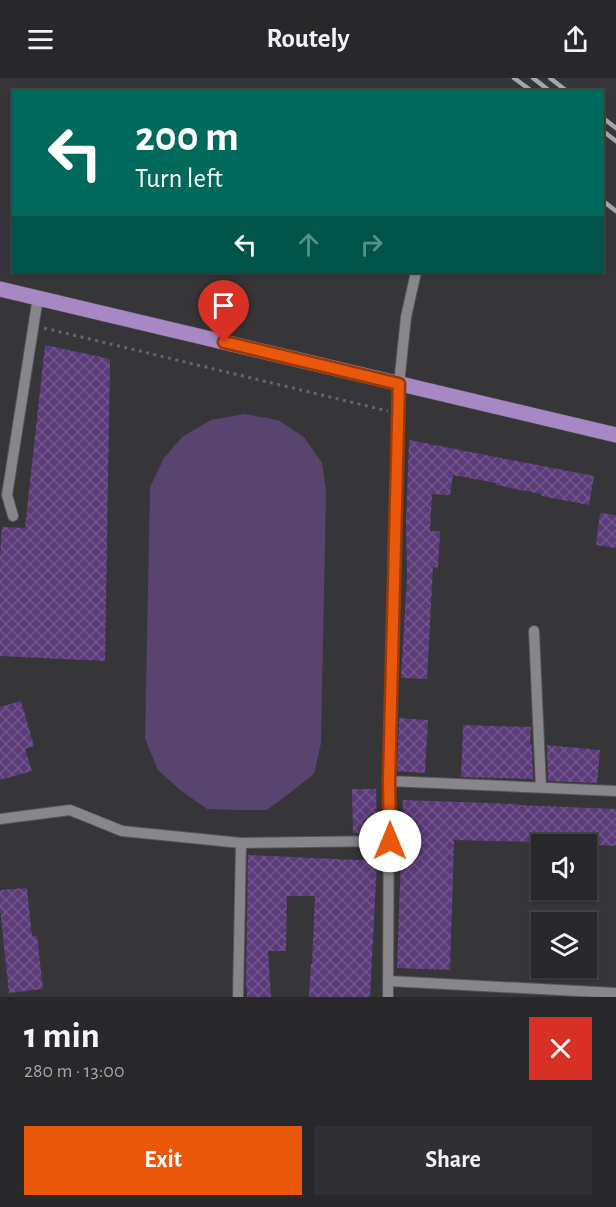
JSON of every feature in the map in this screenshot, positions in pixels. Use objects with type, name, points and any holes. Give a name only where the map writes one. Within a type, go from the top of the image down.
[{"type":"main road","points":[[0,289],[616,435]]},
{"type":"street","points":[[388,997],[389,781],[399,384],[406,317],[416,273]]},
{"type":"street","points":[[13,516],[3,495],[38,297]]},
{"type":"street","points":[[534,631],[541,788]]},
{"type":"street","points":[[389,781],[616,791]]},
{"type":"street","points":[[0,819],[70,810],[122,831],[242,843],[390,841]]},
{"type":"street","points":[[238,997],[242,843]]},
{"type":"street","points":[[389,981],[616,993]]},
{"type":"path","points":[[34,326],[398,414]]},
{"type":"shaded area","points":[[244,414],[278,420],[304,437],[322,463],[326,490],[321,743],[314,774],[267,810],[207,809],[180,790],[158,770],[145,739],[150,487],[164,458],[182,437],[211,420]]},
{"type":"building","points":[[45,345],[110,359],[105,661],[0,656],[2,527],[25,528]]},
{"type":"building","points":[[409,440],[594,476],[589,505],[453,475],[450,495],[432,494],[430,531],[440,531],[438,568],[433,567],[427,679],[401,678],[407,577],[406,522]]},
{"type":"building","points":[[600,513],[616,515],[616,548],[596,545]]},
{"type":"building","points":[[21,701],[34,746],[25,749],[32,771],[0,780],[0,707]]},
{"type":"building","points":[[399,718],[428,720],[425,773],[397,771]]},
{"type":"building","points":[[463,725],[531,727],[533,779],[461,777]]},
{"type":"building","points":[[547,745],[600,750],[597,783],[548,781]]},
{"type":"building","points":[[352,789],[376,789],[377,833],[353,833]]},
{"type":"building","points":[[403,800],[616,809],[616,846],[597,845],[597,834],[531,834],[531,842],[454,840],[450,970],[397,968]]},
{"type":"building","points":[[248,855],[377,861],[370,997],[309,997],[315,896],[287,896],[286,951],[268,951],[271,997],[247,997]]},
{"type":"building","points":[[27,888],[32,936],[37,936],[43,989],[9,993],[0,890]]},
{"type":"railway","points":[[514,78],[530,90]]},
{"type":"railway","points":[[533,78],[548,90]]},
{"type":"railway","points":[[550,78],[565,90]]},
{"type":"railway","points":[[604,119],[616,128]]},
{"type":"railway","points":[[604,132],[616,141]]},
{"type":"railway","points":[[604,202],[616,211]]},
{"type":"route","points":[[224,342],[399,384],[389,781],[390,841]]}]
